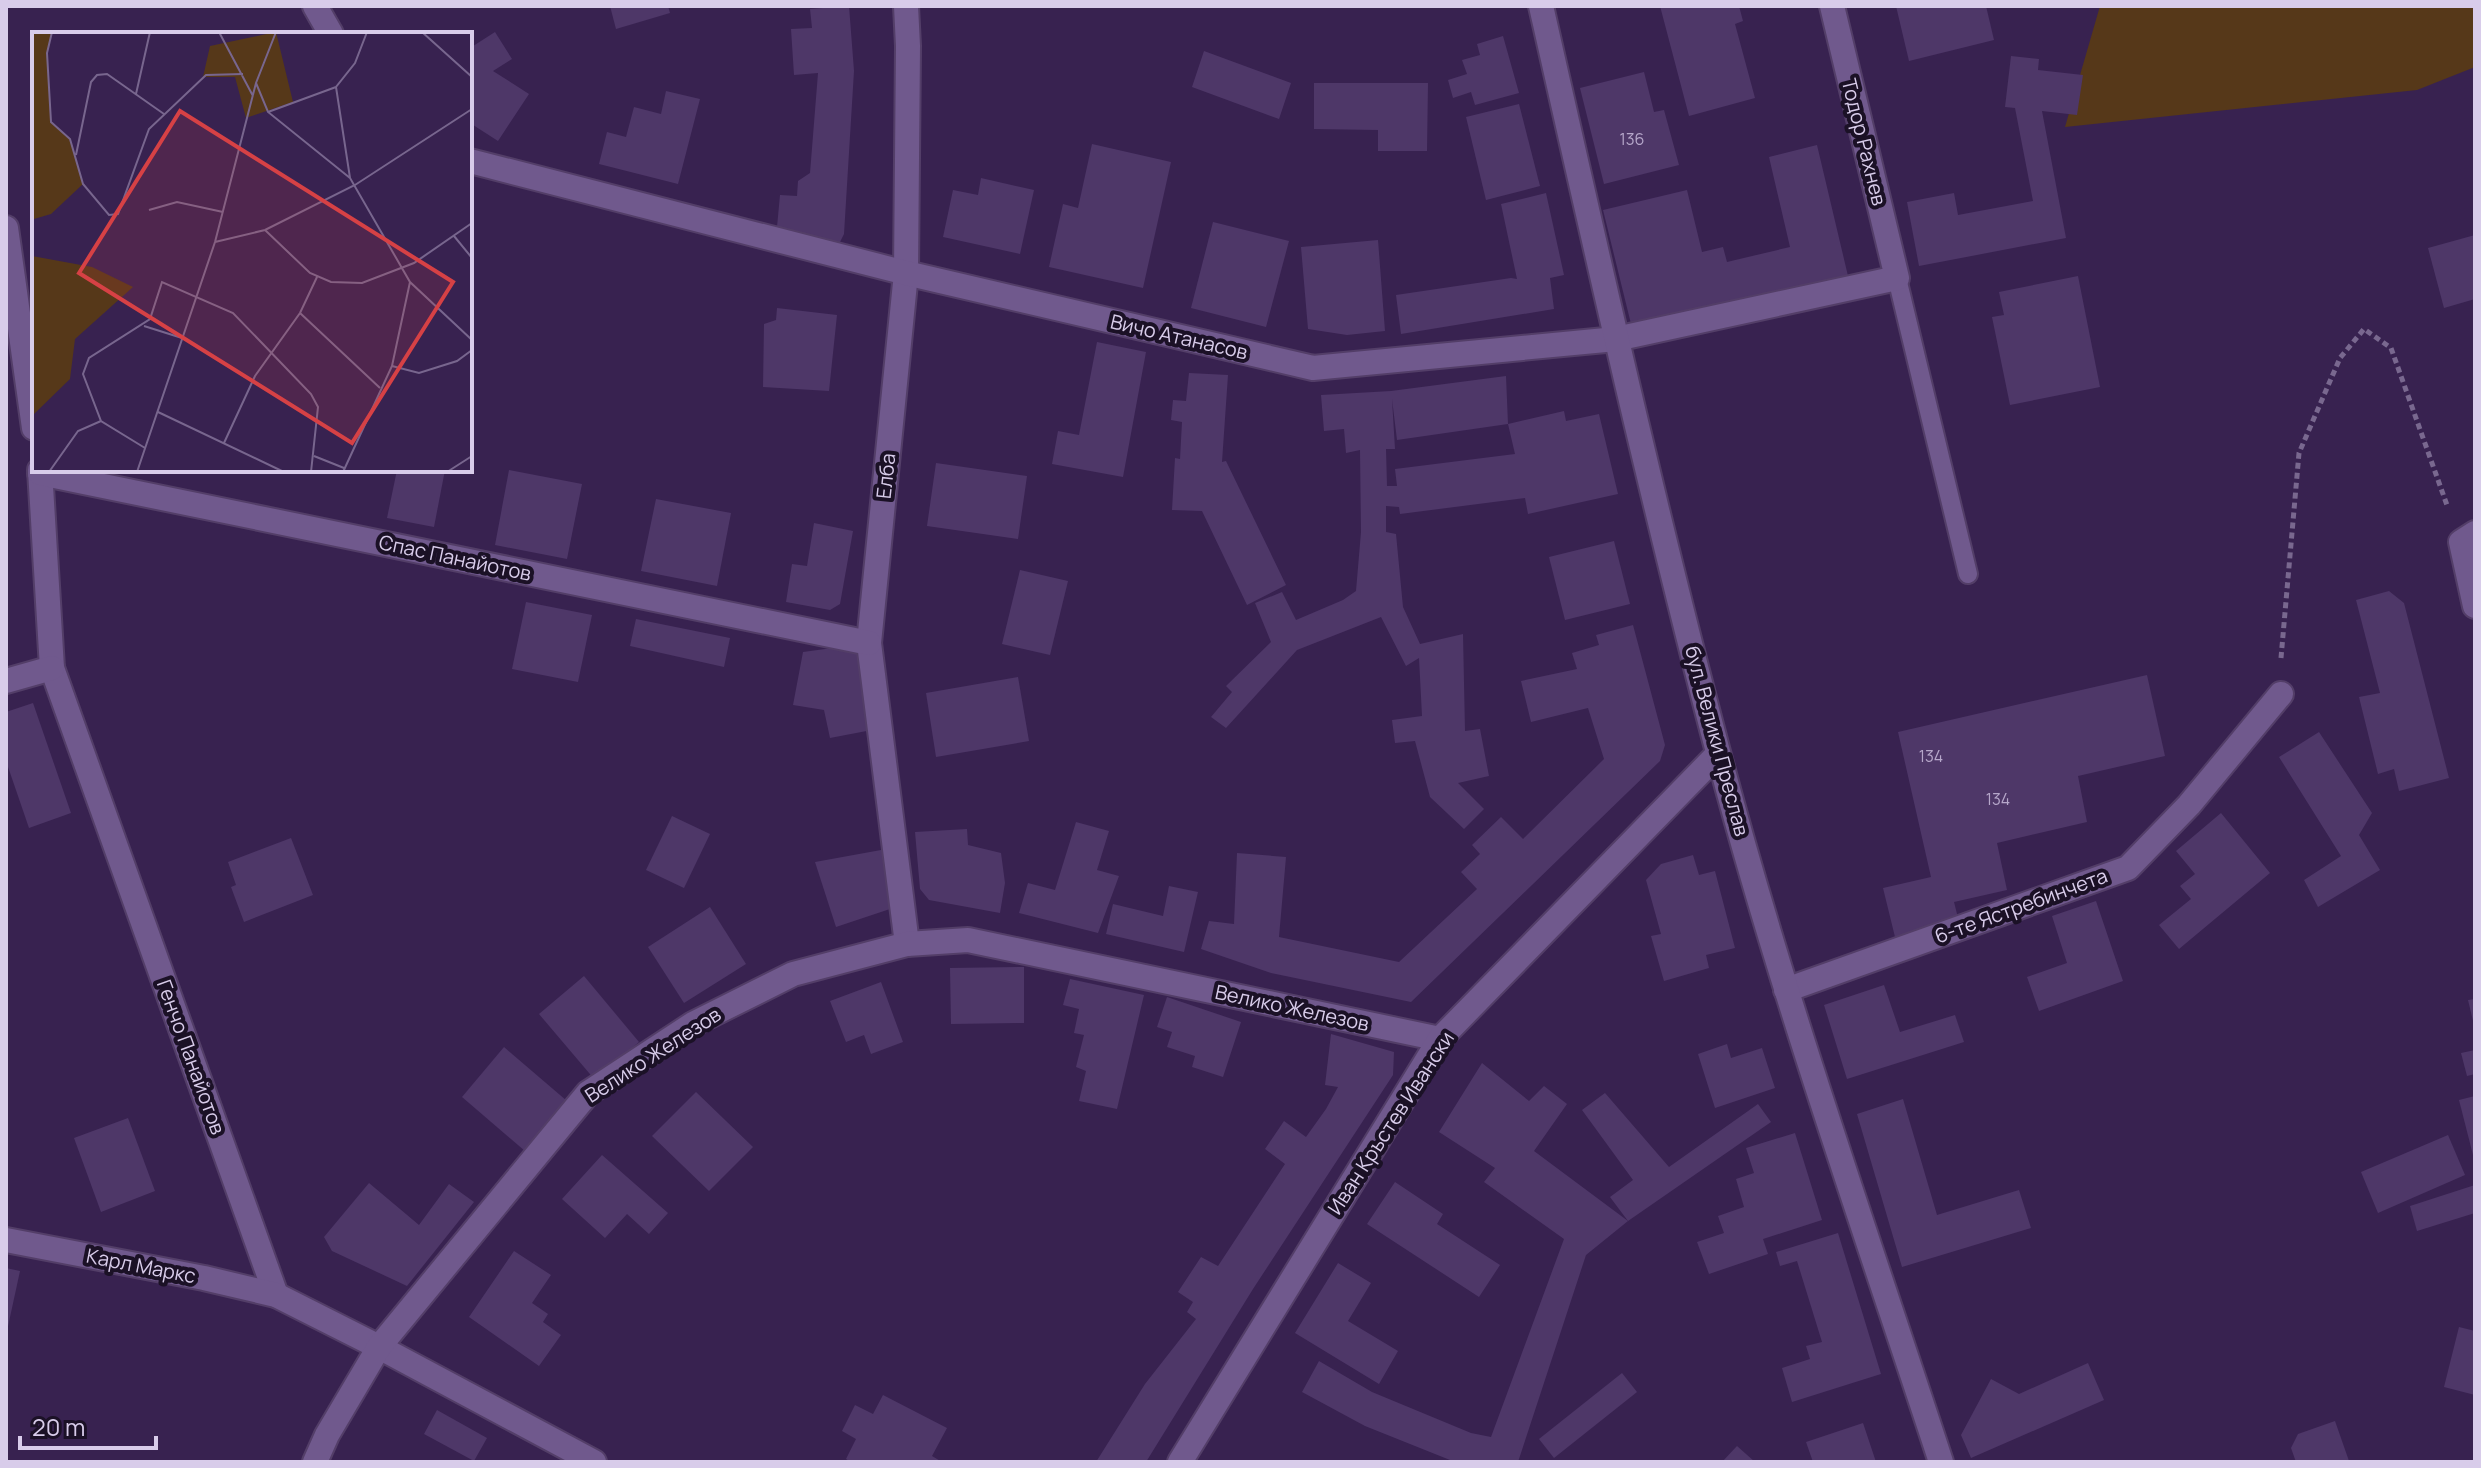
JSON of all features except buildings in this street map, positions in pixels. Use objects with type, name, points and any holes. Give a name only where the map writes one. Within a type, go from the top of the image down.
[{"type":"street","points":[[315,6],[330,32]]},
{"type":"street","name":"Елба","points":[[906,6],[906,273],[869,643],[907,944]]},
{"type":"street","name":"бул. Велики Преслав","points":[[1541,6],[1616,339],[1718,754],[1786,990],[1941,1462]]},
{"type":"street","name":"Тодор Рахнев","points":[[1832,6],[1897,278]]},
{"type":"street","name":"Вичо Атанасов","points":[[472,162],[906,273],[1313,368],[1616,339],[1897,278]]},
{"type":"street","points":[[6,228],[32,414]]},
{"type":"street","name":"Спас Панайотов","points":[[40,472],[869,643]]},
{"type":"street","name":"Генчо Панайотов","points":[[40,472],[52,668],[276,1295]]},
{"type":"street","points":[[2468,538],[2475,606]]},
{"type":"street","points":[[6,681],[52,668]]},
{"type":"street","name":"6-те Ястребинчета","points":[[1786,990],[2128,868],[2189,805],[2281,694]]},
{"type":"street","name":"Иван Кръстев Ивански","points":[[1180,1462],[1440,1039],[1718,754]]},
{"type":"street","name":"Велико Железов","points":[[315,1462],[327,1435],[379,1347],[588,1093],[693,1024],[793,974],[907,944],[968,940],[1440,1039]]},
{"type":"street","name":"Карл Маркс","points":[[6,1240],[276,1295]]},
{"type":"street","points":[[276,1295],[594,1462]]},
{"type":"lane","points":[[1897,278],[1968,574]]},
{"type":"path","points":[[2281,694],[2282,636],[2293,547],[2299,453],[2340,358],[2364,329],[2391,348],[2468,538]]},
{"type":"shaded area","points":[[2100,6],[2475,6],[2475,67],[2417,90],[2065,127]]}]
